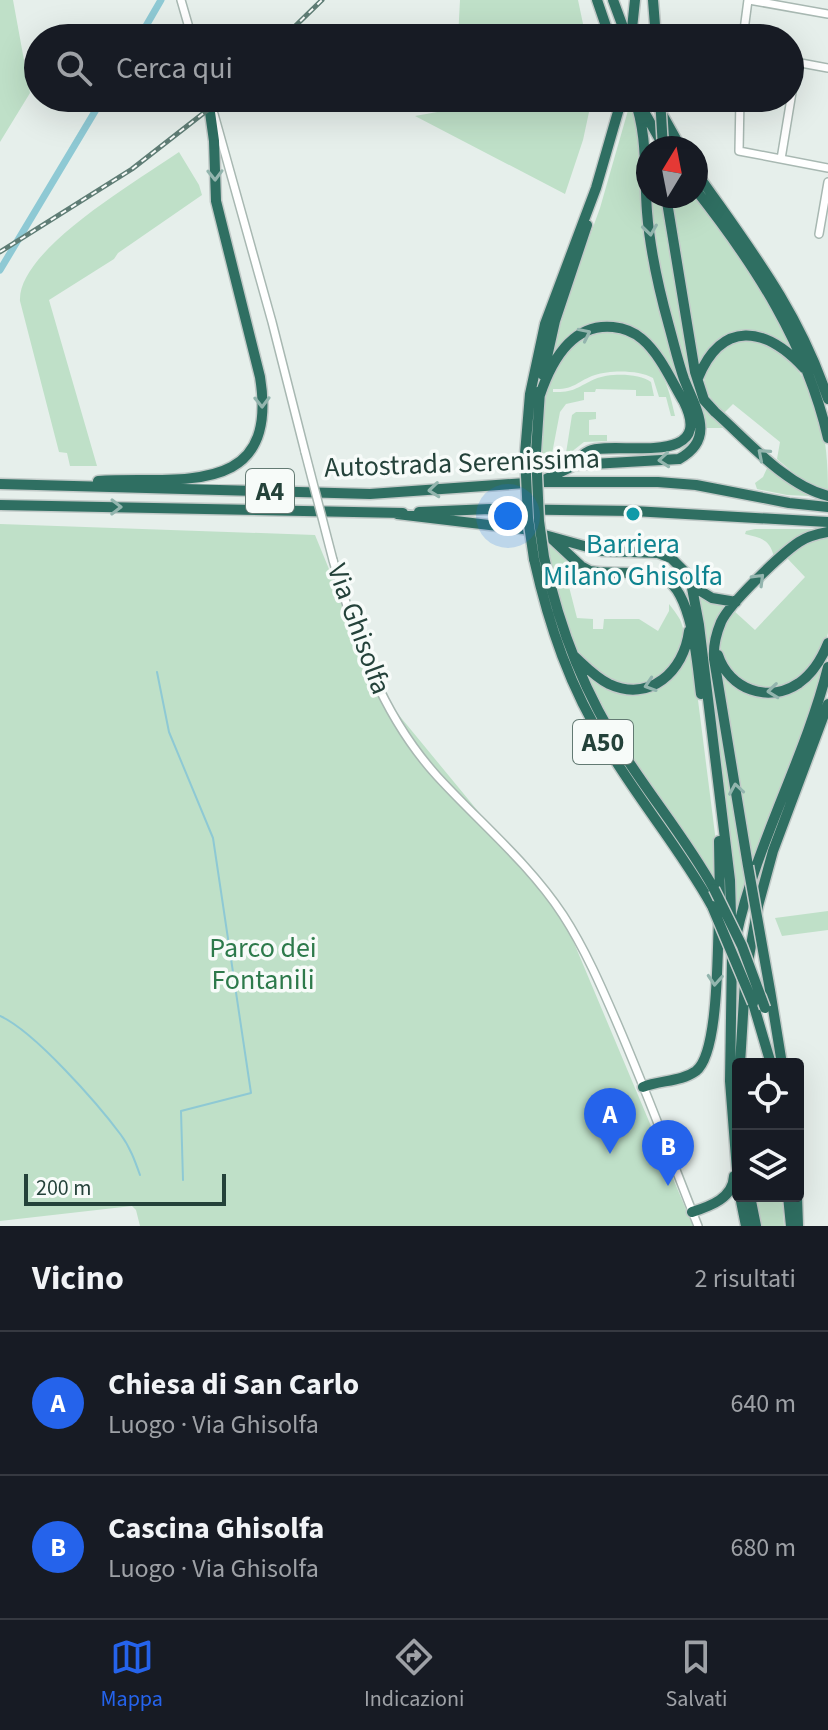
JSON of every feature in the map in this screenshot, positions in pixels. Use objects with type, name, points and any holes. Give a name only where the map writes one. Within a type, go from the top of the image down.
[{"type":"highway","points":[[597,0],[605,24]]},
{"type":"highway","points":[[613,0],[623,24]]},
{"type":"highway","points":[[653,0],[655,24]]},
{"type":"highway","points":[[631,24],[634,4]]},
{"type":"highway","points":[[33,485],[133,479],[201,479],[234,465],[252,447],[258,435],[263,413],[262,390],[216,201],[211,112]]},
{"type":"highway","name":"A50","points":[[618,112],[596,188],[545,324],[530,394],[528,518],[555,641],[582,704],[612,756],[682,855],[712,906],[753,1003],[769,1058]]},
{"type":"highway","points":[[540,482],[575,465],[602,461],[673,460],[689,453],[700,431],[699,412],[678,363],[654,258],[648,216],[644,128],[640,112]]},
{"type":"highway","points":[[644,112],[657,136]]},
{"type":"highway","points":[[661,112],[663,136]]},
{"type":"highway","points":[[661,112],[674,136]]},
{"type":"highway","points":[[530,453],[555,321],[582,247],[596,188]]},
{"type":"highway","points":[[708,189],[782,296],[807,345],[828,399]]},
{"type":"highway","points":[[708,207],[771,296],[797,343],[828,438]]},
{"type":"highway","points":[[668,208],[704,400],[792,479],[828,496]]},
{"type":"highway","points":[[540,395],[554,363],[571,341],[593,329],[609,327],[626,330],[641,338],[684,402],[689,413],[689,425],[683,438],[675,444],[660,449],[597,449],[583,454],[575,465]]},
{"type":"highway","points":[[698,378],[715,348],[743,335],[762,337],[779,346],[796,360],[810,378]]},
{"type":"highway","name":"Autostrada Serenissima","points":[[0,484],[370,494],[540,482],[658,482],[696,485],[789,503],[828,507]]},
{"type":"highway","name":"Autostrada Serenissima","points":[[0,505],[397,514],[542,509],[707,513],[828,522]]},
{"type":"highway","points":[[397,514],[547,534],[602,551],[658,553],[671,558],[686,571],[694,587],[730,880],[733,1130]]},
{"type":"highway","points":[[781,1058],[714,659],[715,641],[721,621],[736,602],[794,545],[808,537],[828,532]]},
{"type":"highway","points":[[547,534],[590,571],[648,574],[667,579],[678,591],[693,637],[720,852],[711,1041],[707,1056],[698,1069],[683,1077],[643,1087]]},
{"type":"highway","points":[[539,558],[570,651],[612,735],[714,889],[742,946],[780,1058]]},
{"type":"highway","points":[[694,587],[712,598],[736,602]]},
{"type":"highway","points":[[570,651],[607,683],[629,689],[646,688],[663,681],[678,665],[688,639],[689,625]]},
{"type":"highway","points":[[715,641],[719,658],[730,677],[745,688],[766,693],[783,691],[802,681],[815,667],[828,643]]},
{"type":"highway","points":[[732,954],[753,870],[813,717],[828,667]]},
{"type":"highway","points":[[740,1058],[744,994],[758,906],[784,816],[828,704]]},
{"type":"highway","points":[[692,1212],[714,1203],[732,1186]]},
{"type":"highway","points":[[741,1202],[746,1226]]},
{"type":"highway","points":[[751,1202],[756,1226]]},
{"type":"highway","points":[[789,1202],[791,1226]]},
{"type":"highway","points":[[797,1202],[798,1226]]},
{"type":"street","points":[[745,24],[749,0],[828,14]]},
{"type":"street","points":[[181,1],[188,24]]},
{"type":"street","points":[[804,64],[828,68]]},
{"type":"street","name":"Via Ghisolfa","points":[[213,112],[268,307],[333,560],[364,658],[389,710],[424,761],[531,874],[561,912],[587,955],[698,1226]]},
{"type":"street","points":[[740,112],[739,151],[828,168]]},
{"type":"street","points":[[781,159],[787,112]]},
{"type":"street","points":[[819,234],[828,182]]},
{"type":"green space","points":[[0,0],[13,0],[24,60],[24,103],[0,142]]},
{"type":"green space","points":[[460,0],[578,0],[583,24],[459,24]]},
{"type":"green space","points":[[437,112],[589,112],[565,194],[415,116]]},
{"type":"green space","points":[[628,112],[636,112],[636,208],[644,208],[646,229],[698,423],[692,444],[683,452],[679,451],[690,441],[695,422],[654,349],[606,323],[551,357],[572,285],[600,208]]},
{"type":"green space","points":[[179,152],[202,195],[118,253],[114,259],[49,300],[97,466],[70,466],[67,453],[59,452],[20,301],[24,281],[38,260],[83,218]]},
{"type":"green space","points":[[652,208],[665,208],[702,405],[723,428],[704,428],[678,343]]},
{"type":"green space","points":[[672,208],[705,208],[767,295],[798,355],[773,340],[747,333],[723,338],[702,360],[697,361]]},
{"type":"green space","points":[[614,331],[649,353],[663,375],[675,416],[671,416],[666,397],[659,397],[653,378],[640,373],[601,373],[571,387],[553,389],[553,392],[566,392],[601,377],[624,375],[651,382],[654,396],[636,396],[636,390],[596,389],[595,392],[584,392],[584,400],[566,404],[560,412],[550,464],[540,471],[544,403],[559,362],[572,347],[590,336]]},
{"type":"green space","points":[[738,339],[757,340],[769,345],[793,365],[804,380],[813,396],[824,433],[828,490],[803,481],[777,459],[780,442],[733,404],[723,414],[713,401],[704,380],[707,365],[717,352]]},
{"type":"green space","points":[[576,412],[596,412],[596,419],[589,420],[589,435],[607,435],[607,441],[584,442],[566,453],[572,415]]},
{"type":"green space","points":[[768,466],[808,496],[757,489],[755,483],[763,477]]},
{"type":"green space","name":"Parco dei Fontanili","points":[[0,524],[315,535],[379,691],[561,912],[693,1226],[140,1226],[132,1206],[0,1221]]},
{"type":"green space","points":[[755,529],[813,531],[774,557],[764,540],[745,534]]},
{"type":"green space","points":[[828,535],[828,633],[821,650],[806,671],[785,684],[760,687],[748,683],[729,666],[722,653],[720,638],[725,623],[733,610],[755,630],[805,577],[786,557],[804,542]]},
{"type":"green space","points":[[546,543],[563,554],[571,564],[566,575],[577,618],[593,619],[593,629],[603,629],[604,619],[639,619],[658,631],[669,611],[669,604],[680,619],[683,632],[677,654],[668,670],[656,680],[642,685],[628,685],[614,681],[587,662],[565,625]]},
{"type":"green space","points":[[700,596],[725,607],[712,632],[709,647],[746,881],[738,907],[735,907]]},
{"type":"green space","points":[[691,645],[716,842],[717,886],[624,749],[582,668],[598,682],[659,687],[675,675]]},
{"type":"green space","points":[[825,660],[805,728],[752,863],[719,670],[771,695]]},
{"type":"green space","points":[[828,911],[828,930],[782,936],[775,918]]},
{"type":"green space","points":[[757,1202],[782,1202],[784,1226],[762,1226]]},
{"type":"waterway","points":[[147,24],[161,0]]},
{"type":"waterway","points":[[0,270],[95,112]]},
{"type":"waterway","points":[[157,672],[169,732],[213,838],[251,1093],[181,1111],[183,1180]]},
{"type":"waterway","points":[[0,1016],[30,1037],[82,1088],[124,1140],[140,1175]]},
{"type":"railway","points":[[297,24],[322,0]]},
{"type":"railway","points":[[0,252],[132,169],[205,112]]},
{"type":"place","name":"Barriera Milano Ghisolfa","points":[[633,514]]},
{"type":"place","name":"Chiesa di San Carlo","points":[[610,1154]]},
{"type":"place","name":"Cascina Ghisolfa","points":[[668,1186]]}]
